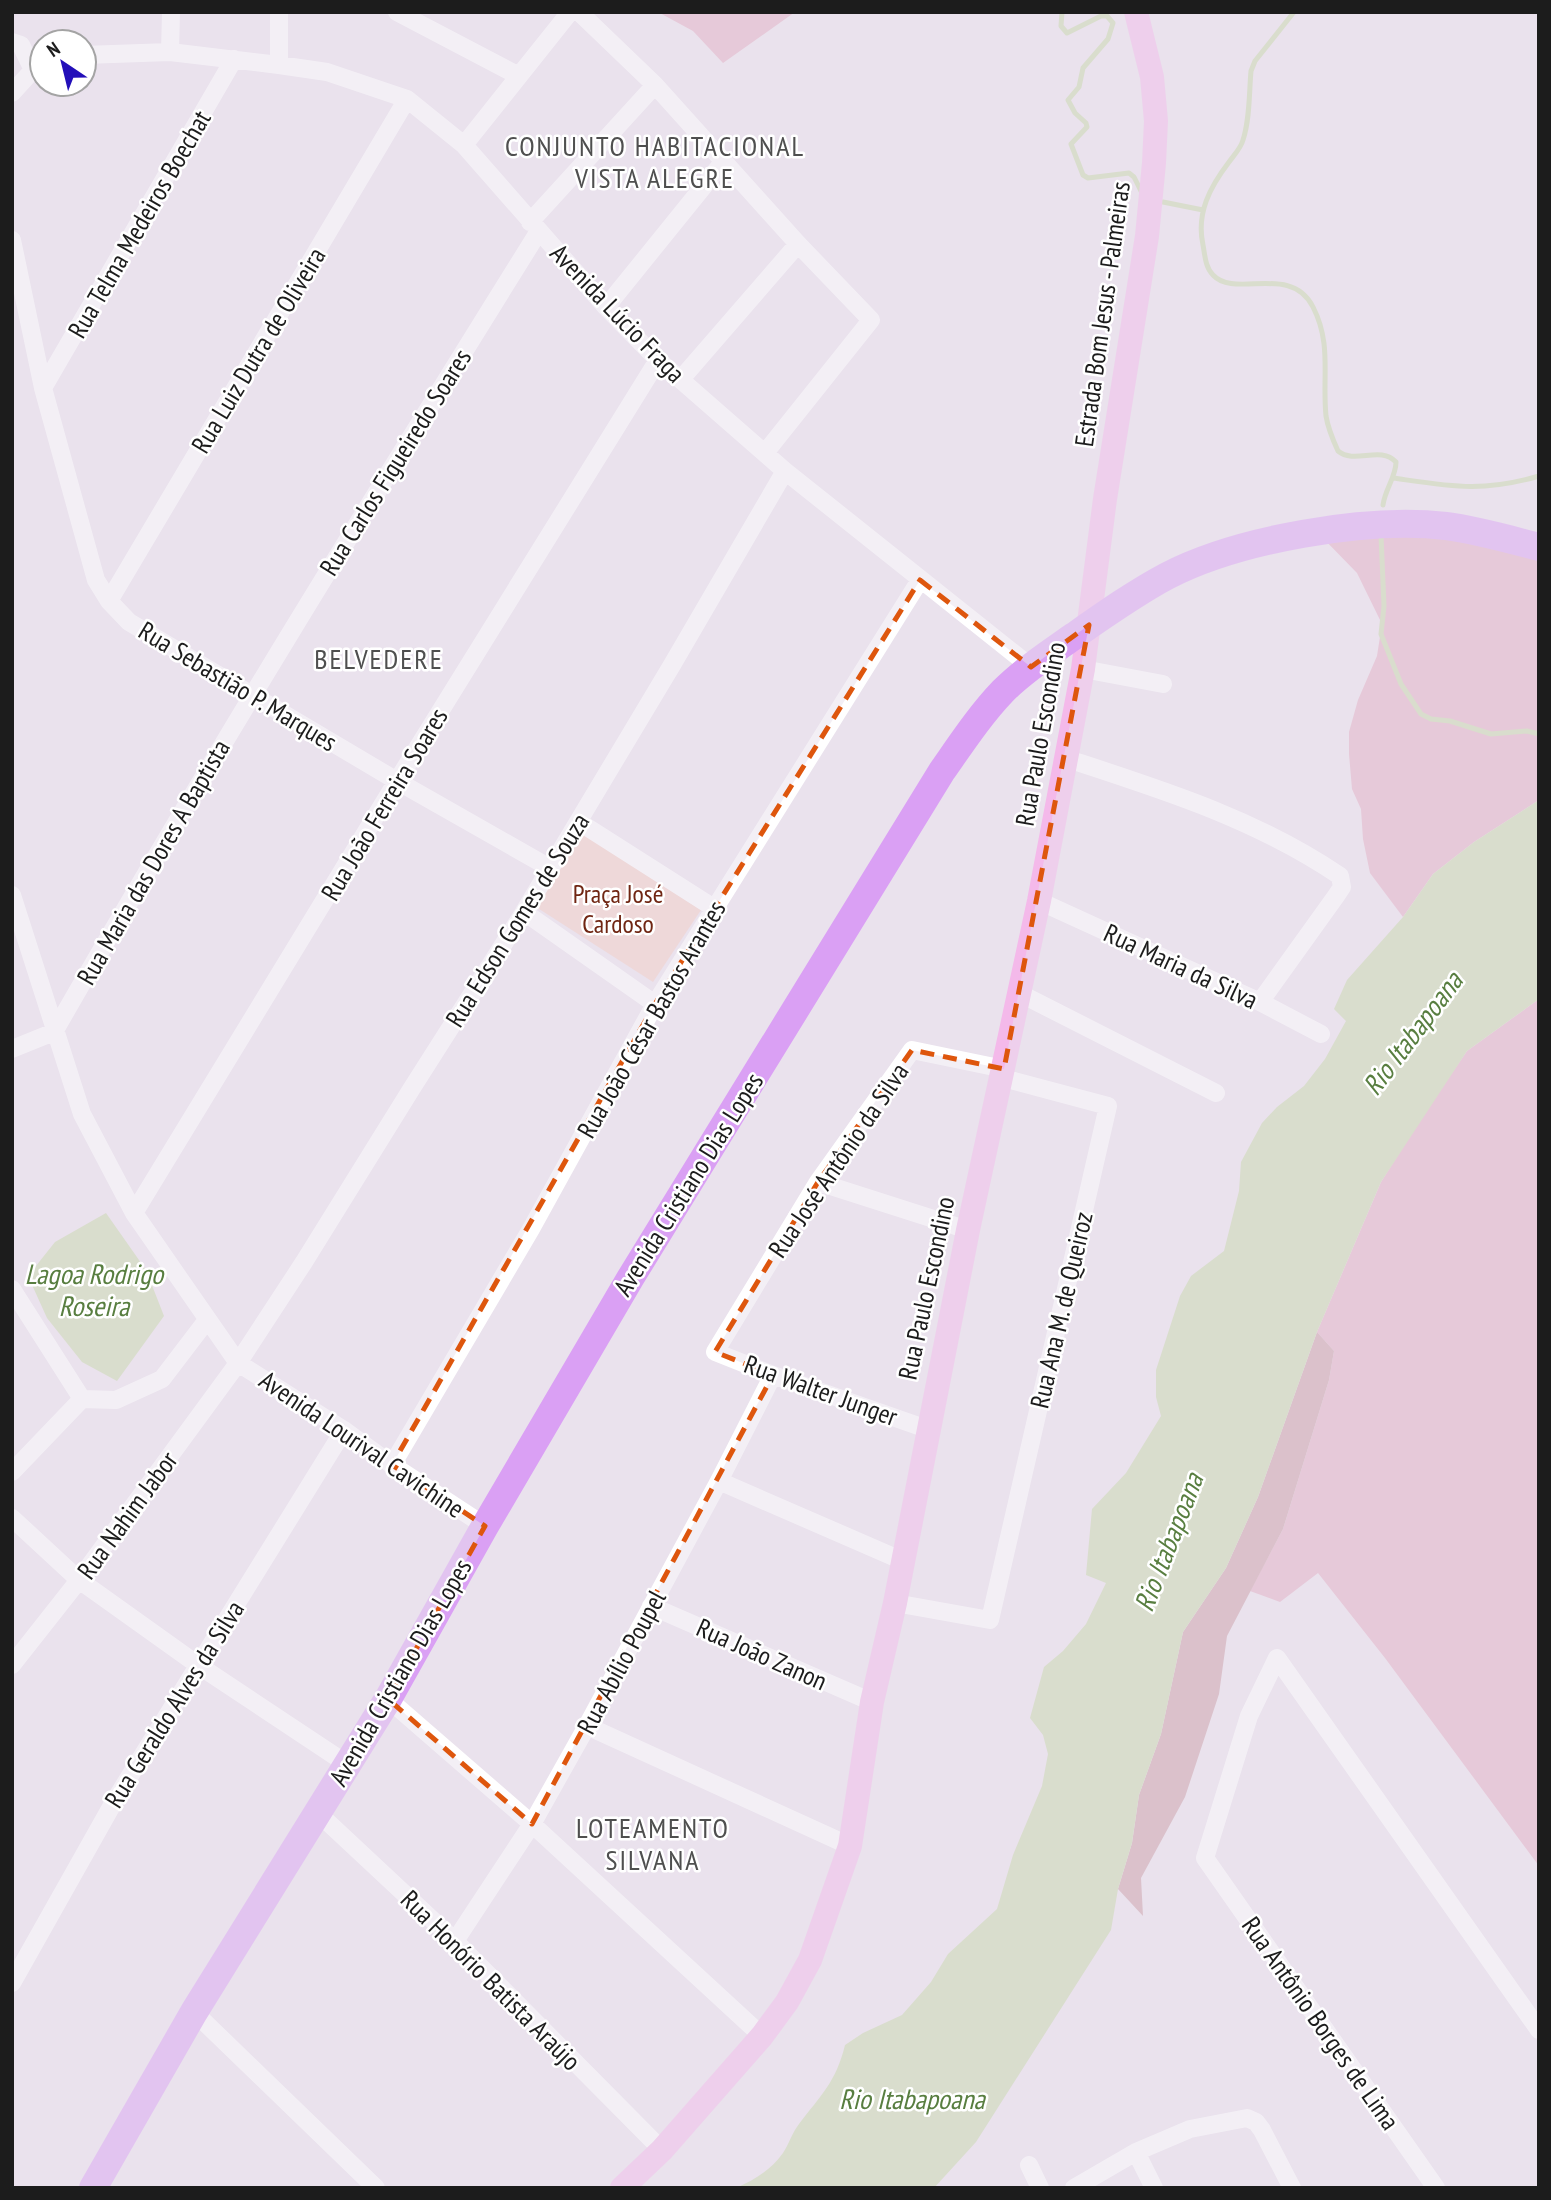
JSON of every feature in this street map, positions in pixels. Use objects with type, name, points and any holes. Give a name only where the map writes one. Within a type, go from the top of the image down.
[{"type":"main road","name":"Estrada Bom Jesus - Palmeiras","points":[[1090,625],[1105,499],[1147,236],[1154,163],[1156,121],[1152,77],[1136,12]]},
{"type":"main road","name":"Avenida Cristiano Dias Lopes","points":[[98,2185],[194,2012],[388,1699],[485,1526],[631,1277],[942,771],[991,705],[1031,667],[1155,582],[1192,565],[1248,546],[1362,525],[1445,526],[1539,547]]},
{"type":"main road","name":"Rua Paulo Escondino","points":[[622,2188],[662,2150],[762,2036],[787,2003],[810,1960],[850,1846],[872,1702],[895,1604],[968,1230],[1068,759],[1090,625]]},
{"type":"street","points":[[170,52],[171,12]]},
{"type":"street","points":[[279,12],[279,65]]},
{"type":"street","points":[[397,12],[519,76]]},
{"type":"street","points":[[464,145],[570,12]]},
{"type":"street","points":[[579,12],[655,85],[798,244],[872,320],[765,453]]},
{"type":"street","points":[[12,42],[21,45],[28,55]]},
{"type":"street","name":"Avenida Lúcio Fraga","points":[[98,55],[170,52],[279,65],[327,72],[407,99],[464,145],[606,307],[658,360],[785,471],[1031,667]]},
{"type":"street","name":"Rua Telma Medeiros Boechat","points":[[43,388],[234,59]]},
{"type":"street","points":[[12,93],[28,78]]},
{"type":"street","name":"Rua Carlos Figueiredo Soares","points":[[252,693],[535,226],[655,85]]},
{"type":"street","name":"Rua Luiz Dutra de Oliveira","points":[[109,600],[407,99]]},
{"type":"street","points":[[606,307],[724,161]]},
{"type":"street","name":"Rua Sebastião P. Marques","points":[[12,240],[43,388],[96,580],[109,600],[129,622],[550,868]]},
{"type":"street","points":[[681,379],[798,244]]},
{"type":"street","name":"Rua João Ferreira Soares","points":[[134,1213],[658,360]]},
{"type":"street","name":"Rua Edson Gomes de Souza","points":[[238,1363],[524,912],[785,471]]},
{"type":"street","name":"Rua João César Bastos Arantes","points":[[392,1465],[531,1229],[655,1004],[920,580]]},
{"type":"street","points":[[1083,669],[1163,684]]},
{"type":"street","name":"Rua Maria das Dores A Baptista","points":[[54,1032],[252,693]]},
{"type":"street","points":[[1068,759],[1233,817],[1288,843],[1340,876],[1342,887],[1260,1002]]},
{"type":"street","points":[[579,822],[714,908]]},
{"type":"street","points":[[12,895],[82,1114],[134,1213],[238,1363]]},
{"type":"street","name":"Rua Maria da Silva","points":[[1039,901],[1260,1002],[1321,1034]]},
{"type":"street","points":[[524,912],[655,1004]]},
{"type":"street","points":[[1019,993],[1216,1093]]},
{"type":"street","points":[[12,1049],[54,1032]]},
{"type":"street","name":"Rua José Antônio da Silva","points":[[715,1352],[818,1182],[912,1050],[1003,1073]]},
{"type":"street","name":"Rua Ana M. de Queiroz","points":[[895,1604],[990,1619],[1108,1106],[1003,1073]]},
{"type":"street","points":[[818,1182],[968,1230]]},
{"type":"street","points":[[12,1289],[82,1399]]},
{"type":"street","points":[[12,1472],[82,1399],[116,1400],[162,1379],[207,1320]]},
{"type":"street","name":"Rua Walter Junger","points":[[715,1352],[928,1429]]},
{"type":"street","name":"Avenida Lourival Cavichine","points":[[238,1363],[344,1430],[485,1526]]},
{"type":"street","name":"Rua Nahim Jabor","points":[[12,1665],[79,1580],[238,1363]]},
{"type":"street","name":"Rua Abílio Poupel","points":[[455,1941],[532,1824],[719,1481],[773,1375]]},
{"type":"street","name":"Rua Geraldo Alves da Silva","points":[[12,1983],[115,1800],[344,1430]]},
{"type":"street","points":[[719,1481],[903,1560]]},
{"type":"street","points":[[12,1518],[79,1580],[198,1665],[347,1764]]},
{"type":"street","name":"Rua João Zanon","points":[[651,1606],[872,1702]]},
{"type":"street","name":"Rua Antônio Borges de Lima","points":[[1436,2188],[1205,1858],[1249,1716],[1277,1658],[1539,2030]]},
{"type":"street","points":[[388,1699],[532,1824],[762,2036]]},
{"type":"street","points":[[587,1726],[850,1846]]},
{"type":"street","name":"Rua Honório Batista Araújo","points":[[318,1813],[455,1941],[662,2150]]},
{"type":"street","points":[[194,2012],[376,2188]]},
{"type":"street","points":[[1074,2188],[1136,2152],[1190,2129],[1247,2118],[1256,2122],[1292,2188]]},
{"type":"street","points":[[1136,2152],[1154,2188]]},
{"type":"street","points":[[1029,2165],[1040,2188]]},
{"type":"highlighted area","points":[[920,580],[1031,667],[1089,625],[1004,1069],[912,1050],[818,1182],[715,1352],[773,1375],[532,1824],[388,1699],[485,1526],[392,1465],[655,1004]]},
{"type":"shaded area","points":[[658,12],[795,12],[723,63],[693,31]]},
{"type":"shaded area","points":[[1320,535],[1456,537],[1539,557],[1539,800],[1474,842],[1433,874],[1403,917],[1370,873],[1363,839],[1361,809],[1352,789],[1349,754],[1349,732],[1358,700],[1377,656],[1382,624],[1357,573]]},
{"type":"shaded area","points":[[1539,999],[1539,1866],[1385,1658],[1318,1573],[1280,1602],[1250,1591],[1283,1529],[1329,1380],[1334,1351],[1317,1332],[1381,1182],[1467,1051]]},
{"type":"shaded area","points":[[1317,1332],[1334,1351],[1329,1380],[1283,1529],[1227,1636],[1219,1694],[1185,1797],[1141,1878],[1143,1916],[1118,1889],[1132,1843],[1139,1795],[1161,1734],[1183,1632],[1226,1568],[1258,1497]]},
{"type":"green space","name":"Praça José Cardoso","points":[[583,834],[701,910],[653,982],[536,907]]},
{"type":"water","name":"Rio Itabapoana","points":[[1539,800],[1539,999],[1467,1051],[1381,1182],[1317,1332],[1258,1497],[1226,1568],[1183,1632],[1161,1734],[1139,1795],[1132,1843],[1118,1889],[1111,1930],[976,2142],[934,2188],[736,2188],[762,2174],[783,2153],[797,2127],[832,2079],[845,2045],[863,2033],[902,2015],[931,1982],[948,1954],[997,1909],[1013,1855],[1042,1786],[1048,1754],[1043,1735],[1030,1718],[1044,1667],[1063,1651],[1086,1624],[1106,1583],[1086,1575],[1092,1509],[1126,1473],[1161,1416],[1156,1397],[1156,1370],[1180,1296],[1191,1276],[1224,1251],[1239,1191],[1241,1162],[1262,1123],[1304,1086],[1325,1059],[1346,1021],[1334,1009],[1347,980],[1403,917],[1433,874],[1474,842]]},
{"type":"water","name":"Lagoa Rodrigo Roseira","points":[[106,1213],[146,1270],[164,1316],[117,1381],[82,1362],[47,1318],[28,1276],[55,1242]]},
{"type":"waterway","points":[[1062,12],[1061,26],[1067,33],[1101,16],[1107,16],[1113,23],[1108,39],[1083,68],[1079,87],[1068,100],[1087,127],[1071,144],[1083,175],[1088,178],[1129,173],[1142,193]]},
{"type":"waterway","points":[[1294,12],[1255,61],[1251,71],[1248,115],[1242,143],[1216,181],[1203,211],[1201,233],[1205,257],[1210,272],[1223,281],[1291,287],[1303,294],[1313,307],[1324,347],[1326,416],[1338,451],[1352,456],[1383,455],[1396,462],[1383,505]]},
{"type":"waterway","points":[[1163,202],[1203,210]]},
{"type":"waterway","points":[[1393,478],[1483,486],[1539,476]]},
{"type":"waterway","points":[[1381,535],[1384,606],[1381,634],[1401,684],[1421,714],[1491,734],[1527,731],[1539,734]]},
{"type":"district","name":"CONJUNTO HABITACIONAL VISTA ALEGRE","points":[[655,161]]},
{"type":"district","name":"BELVEDERE","points":[[379,658]]},
{"type":"district","name":"LOTEAMENTO SILVANA","points":[[653,1843]]}]
